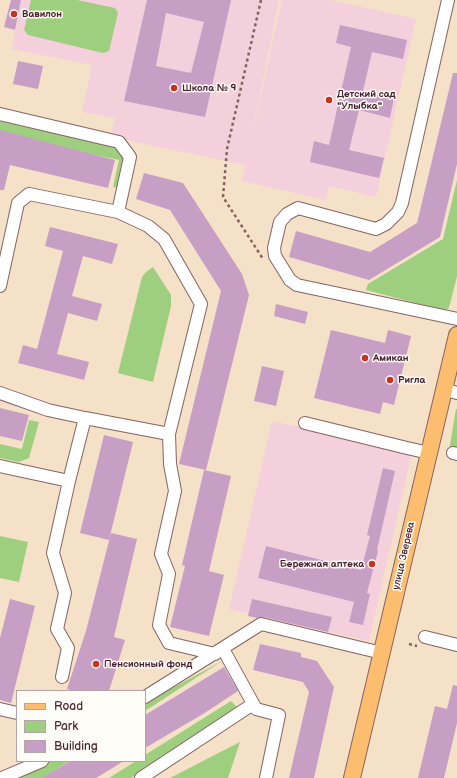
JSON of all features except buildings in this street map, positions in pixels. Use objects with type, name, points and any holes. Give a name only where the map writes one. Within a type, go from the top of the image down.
[{"type":"main road","name":"улица Зверева","points":[[352,778],[428,453],[450,391],[457,335]]},
{"type":"lane","points":[[448,0],[402,203],[398,212],[386,224],[376,229],[298,208],[287,214],[280,222],[274,248],[275,256],[290,280],[297,285],[457,319]]},
{"type":"lane","points":[[0,114],[119,142],[130,157],[118,212]]},
{"type":"lane","points":[[0,286],[18,203],[29,194],[118,212],[148,226],[164,239],[201,304],[169,434],[170,464],[175,491],[161,554],[169,574],[159,625],[168,643],[218,651],[223,649],[256,709],[279,715],[266,778]]},
{"type":"lane","points":[[0,393],[48,410],[169,434]]},
{"type":"lane","points":[[62,677],[68,648],[58,629],[65,593],[53,553],[85,418]]},
{"type":"lane","points":[[306,423],[428,453]]},
{"type":"lane","points":[[0,466],[69,481]]},
{"type":"lane","points":[[146,696],[261,624],[382,653]]},
{"type":"lane","points":[[425,638],[457,644]]},
{"type":"lane","points":[[141,778],[253,704]]},
{"type":"lane","points":[[0,709],[16,713]]},
{"type":"lane","points":[[2,778],[40,762]]},
{"type":"path","points":[[261,0],[227,149],[223,197],[265,263]]},
{"type":"shaded area","points":[[21,0],[279,0],[251,141],[282,0],[330,0],[416,19],[376,197],[329,186],[326,200],[242,181],[245,165],[111,137],[115,118],[82,112],[92,65],[12,49]]},
{"type":"shaded area","points":[[272,421],[412,452],[369,641],[229,609]]},
{"type":"green space","points":[[31,0],[77,0],[115,8],[118,13],[109,51],[103,53],[28,35],[24,30]]},
{"type":"green space","points":[[0,121],[117,146],[125,161],[118,188],[113,187],[119,160],[0,134]]},
{"type":"green space","points":[[457,180],[457,276],[448,309],[442,310],[366,290],[368,284],[443,239]]},
{"type":"green space","points":[[153,267],[171,295],[171,306],[153,382],[118,373],[142,277]]},
{"type":"green space","points":[[457,409],[457,459],[448,457]]},
{"type":"green space","points":[[29,420],[39,422],[29,458],[19,462],[0,458],[0,444],[22,449]]},
{"type":"green space","points":[[0,536],[28,542],[19,582],[0,578]]},
{"type":"green space","points":[[222,661],[146,710],[146,702]]},
{"type":"green space","points":[[231,701],[238,708],[131,778],[109,778],[134,762],[146,762],[146,754]]},
{"type":"green space","points":[[240,742],[228,778],[170,778]]},
{"type":"green space","points":[[39,762],[67,762],[43,778],[11,778]]},
{"type":"place","name":"Вавилон","points":[[14,14]]},
{"type":"place","name":"Школа № 9","points":[[174,88]]},
{"type":"place","name":"Детский сад \"Улыбка\"","points":[[329,100]]},
{"type":"place","name":"Амикан","points":[[365,358]]},
{"type":"place","name":"Ригла","points":[[390,380]]},
{"type":"place","name":"Бережная аптека","points":[[372,564]]},
{"type":"place","name":"Пенсионный фонд","points":[[96,664]]}]
